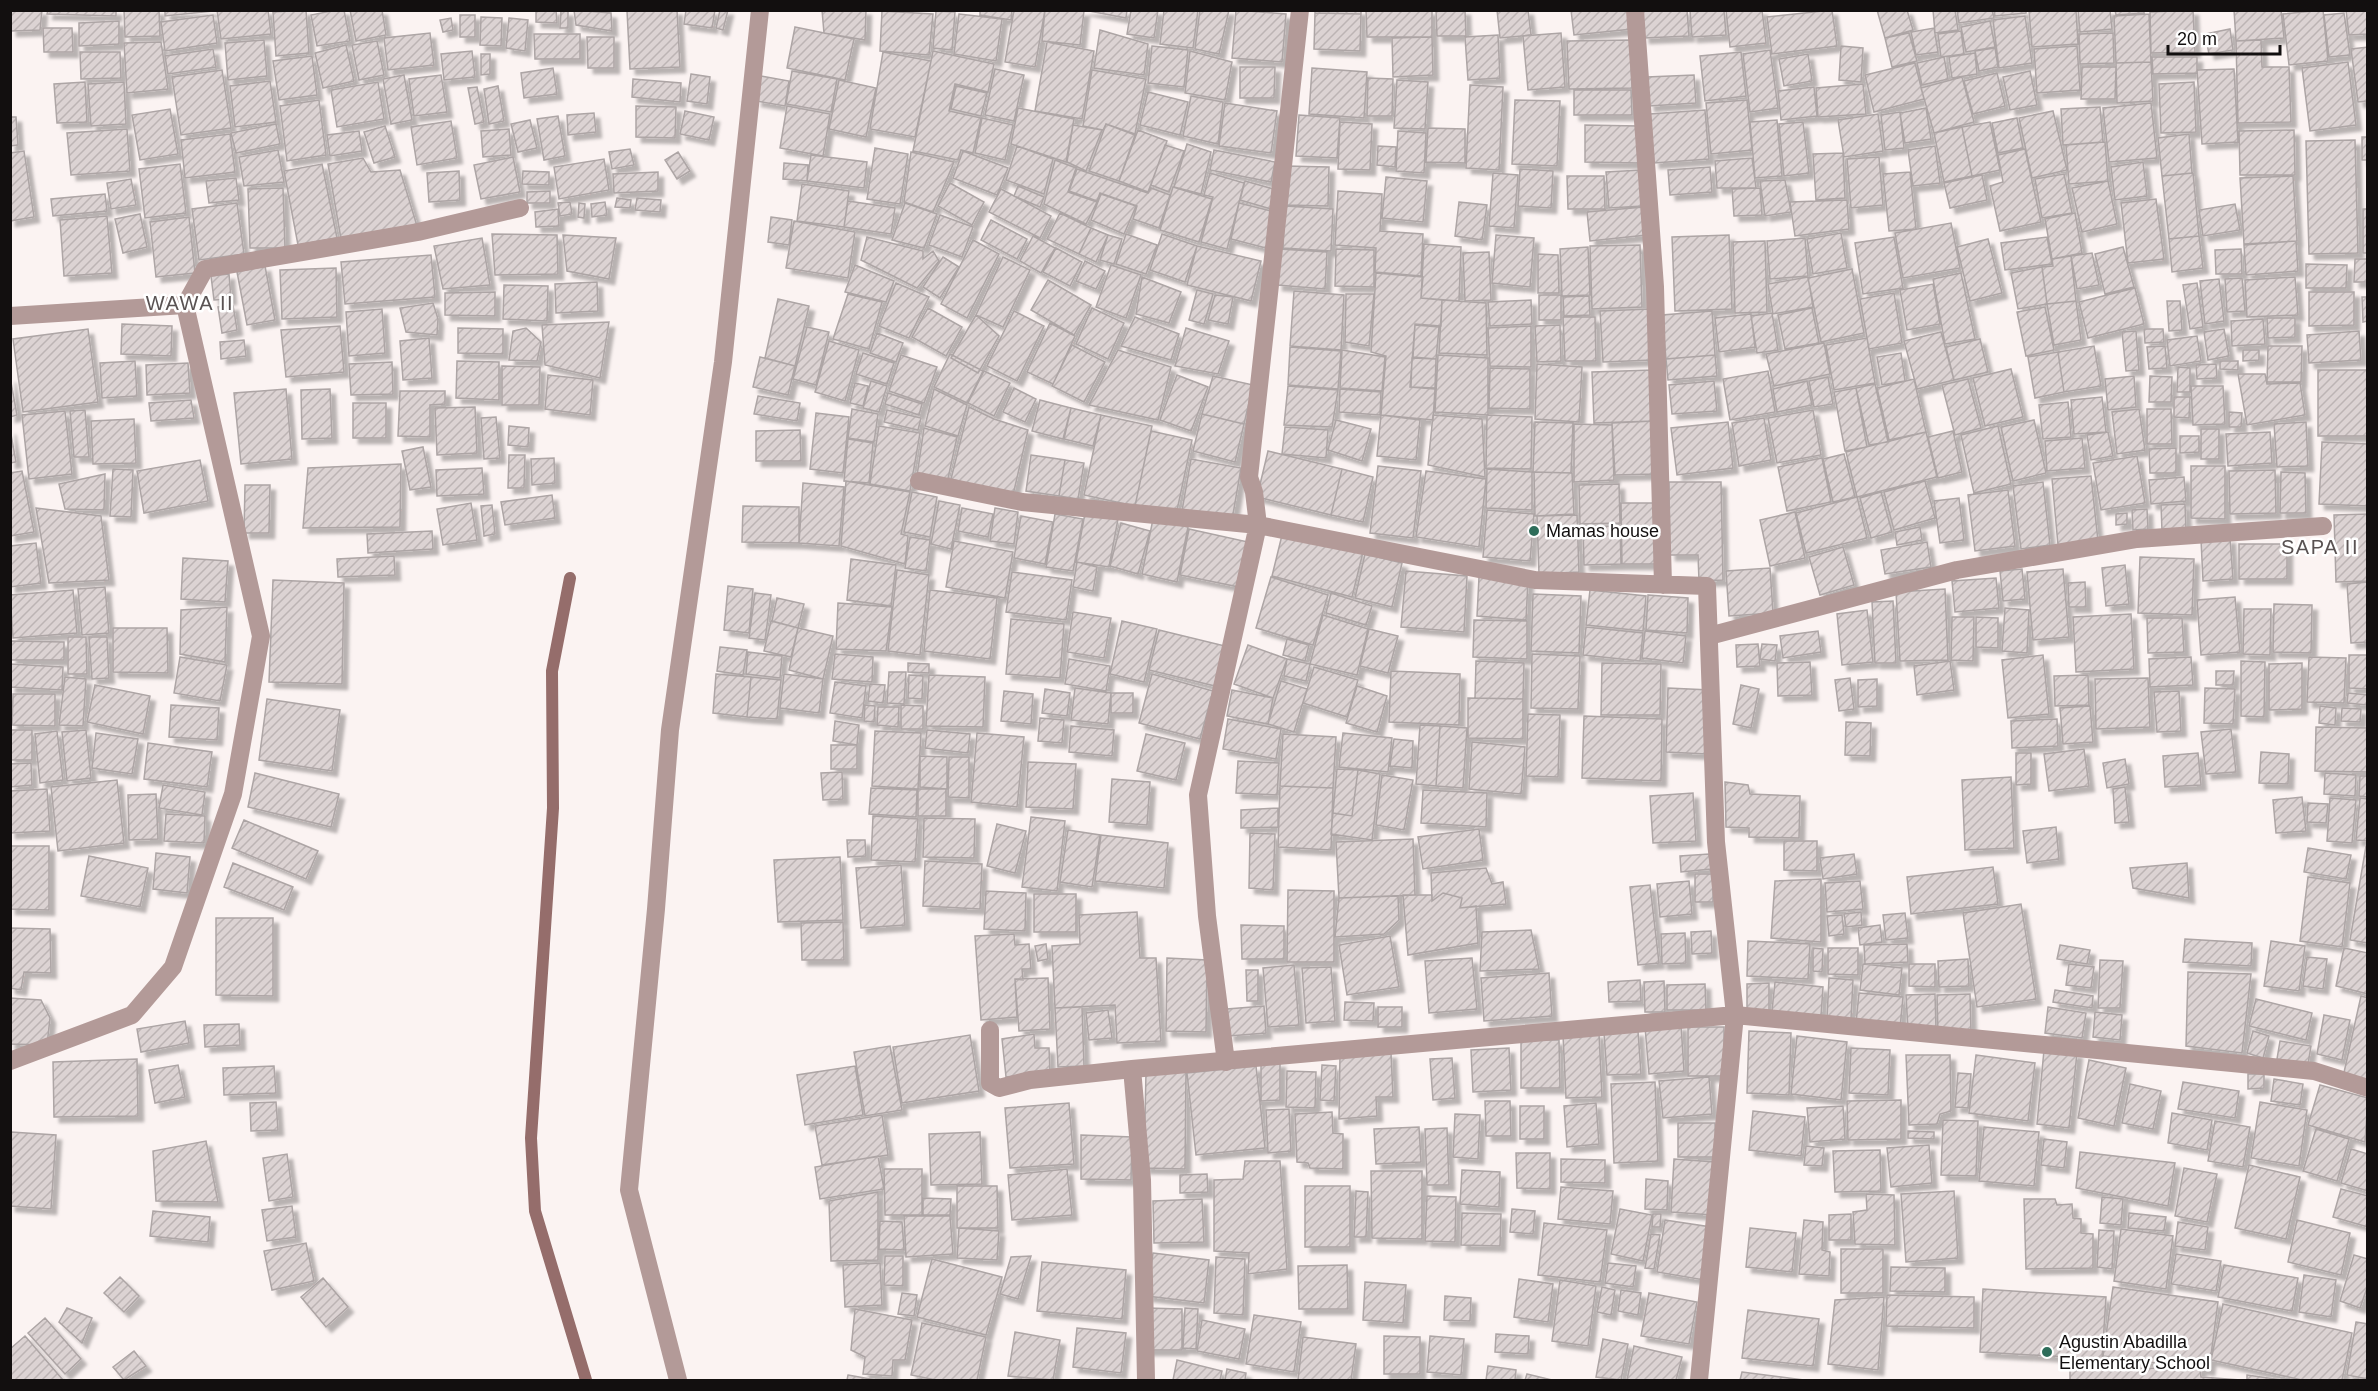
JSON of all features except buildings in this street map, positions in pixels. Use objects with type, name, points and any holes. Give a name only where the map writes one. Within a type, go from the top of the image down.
[{"type":"street","points":[[678,1380],[629,1190],[656,909],[670,730],[723,362],[760,10]]},
{"type":"street","points":[[1226,1062],[1207,916],[1198,795],[1258,525],[1254,492],[1249,477],[1300,10]]},
{"type":"street","points":[[1635,10],[1655,287],[1663,585]]},
{"type":"street","points":[[10,1061],[132,1015],[173,967],[233,794],[261,636],[185,305],[205,270],[418,232],[520,207]]},
{"type":"street","points":[[10,316],[185,305]]},
{"type":"street","points":[[920,481],[1022,502],[1258,525],[1535,580],[1707,586],[1716,842],[1735,1015],[1699,1380]]},
{"type":"street","points":[[1709,636],[1957,570],[2137,539],[2323,526]]},
{"type":"street","points":[[990,1030],[990,1074],[994,1087],[1132,1069],[1735,1015],[2314,1071],[2367,1088]]},
{"type":"street","points":[[1132,1069],[1142,1180],[1146,1380]]},
{"type":"waterway","points":[[570,578],[552,671],[553,808],[531,1138],[535,1211],[586,1380]]},
{"type":"place","name":"Mamas house","points":[[1534,531]]},
{"type":"place","name":"Agustin Abadilla Elementary School","points":[[2047,1352]]},
{"type":"district","name":"WAWA II","points":[[190,303]]},
{"type":"district","name":"SAPA II","points":[[2320,547]]}]
